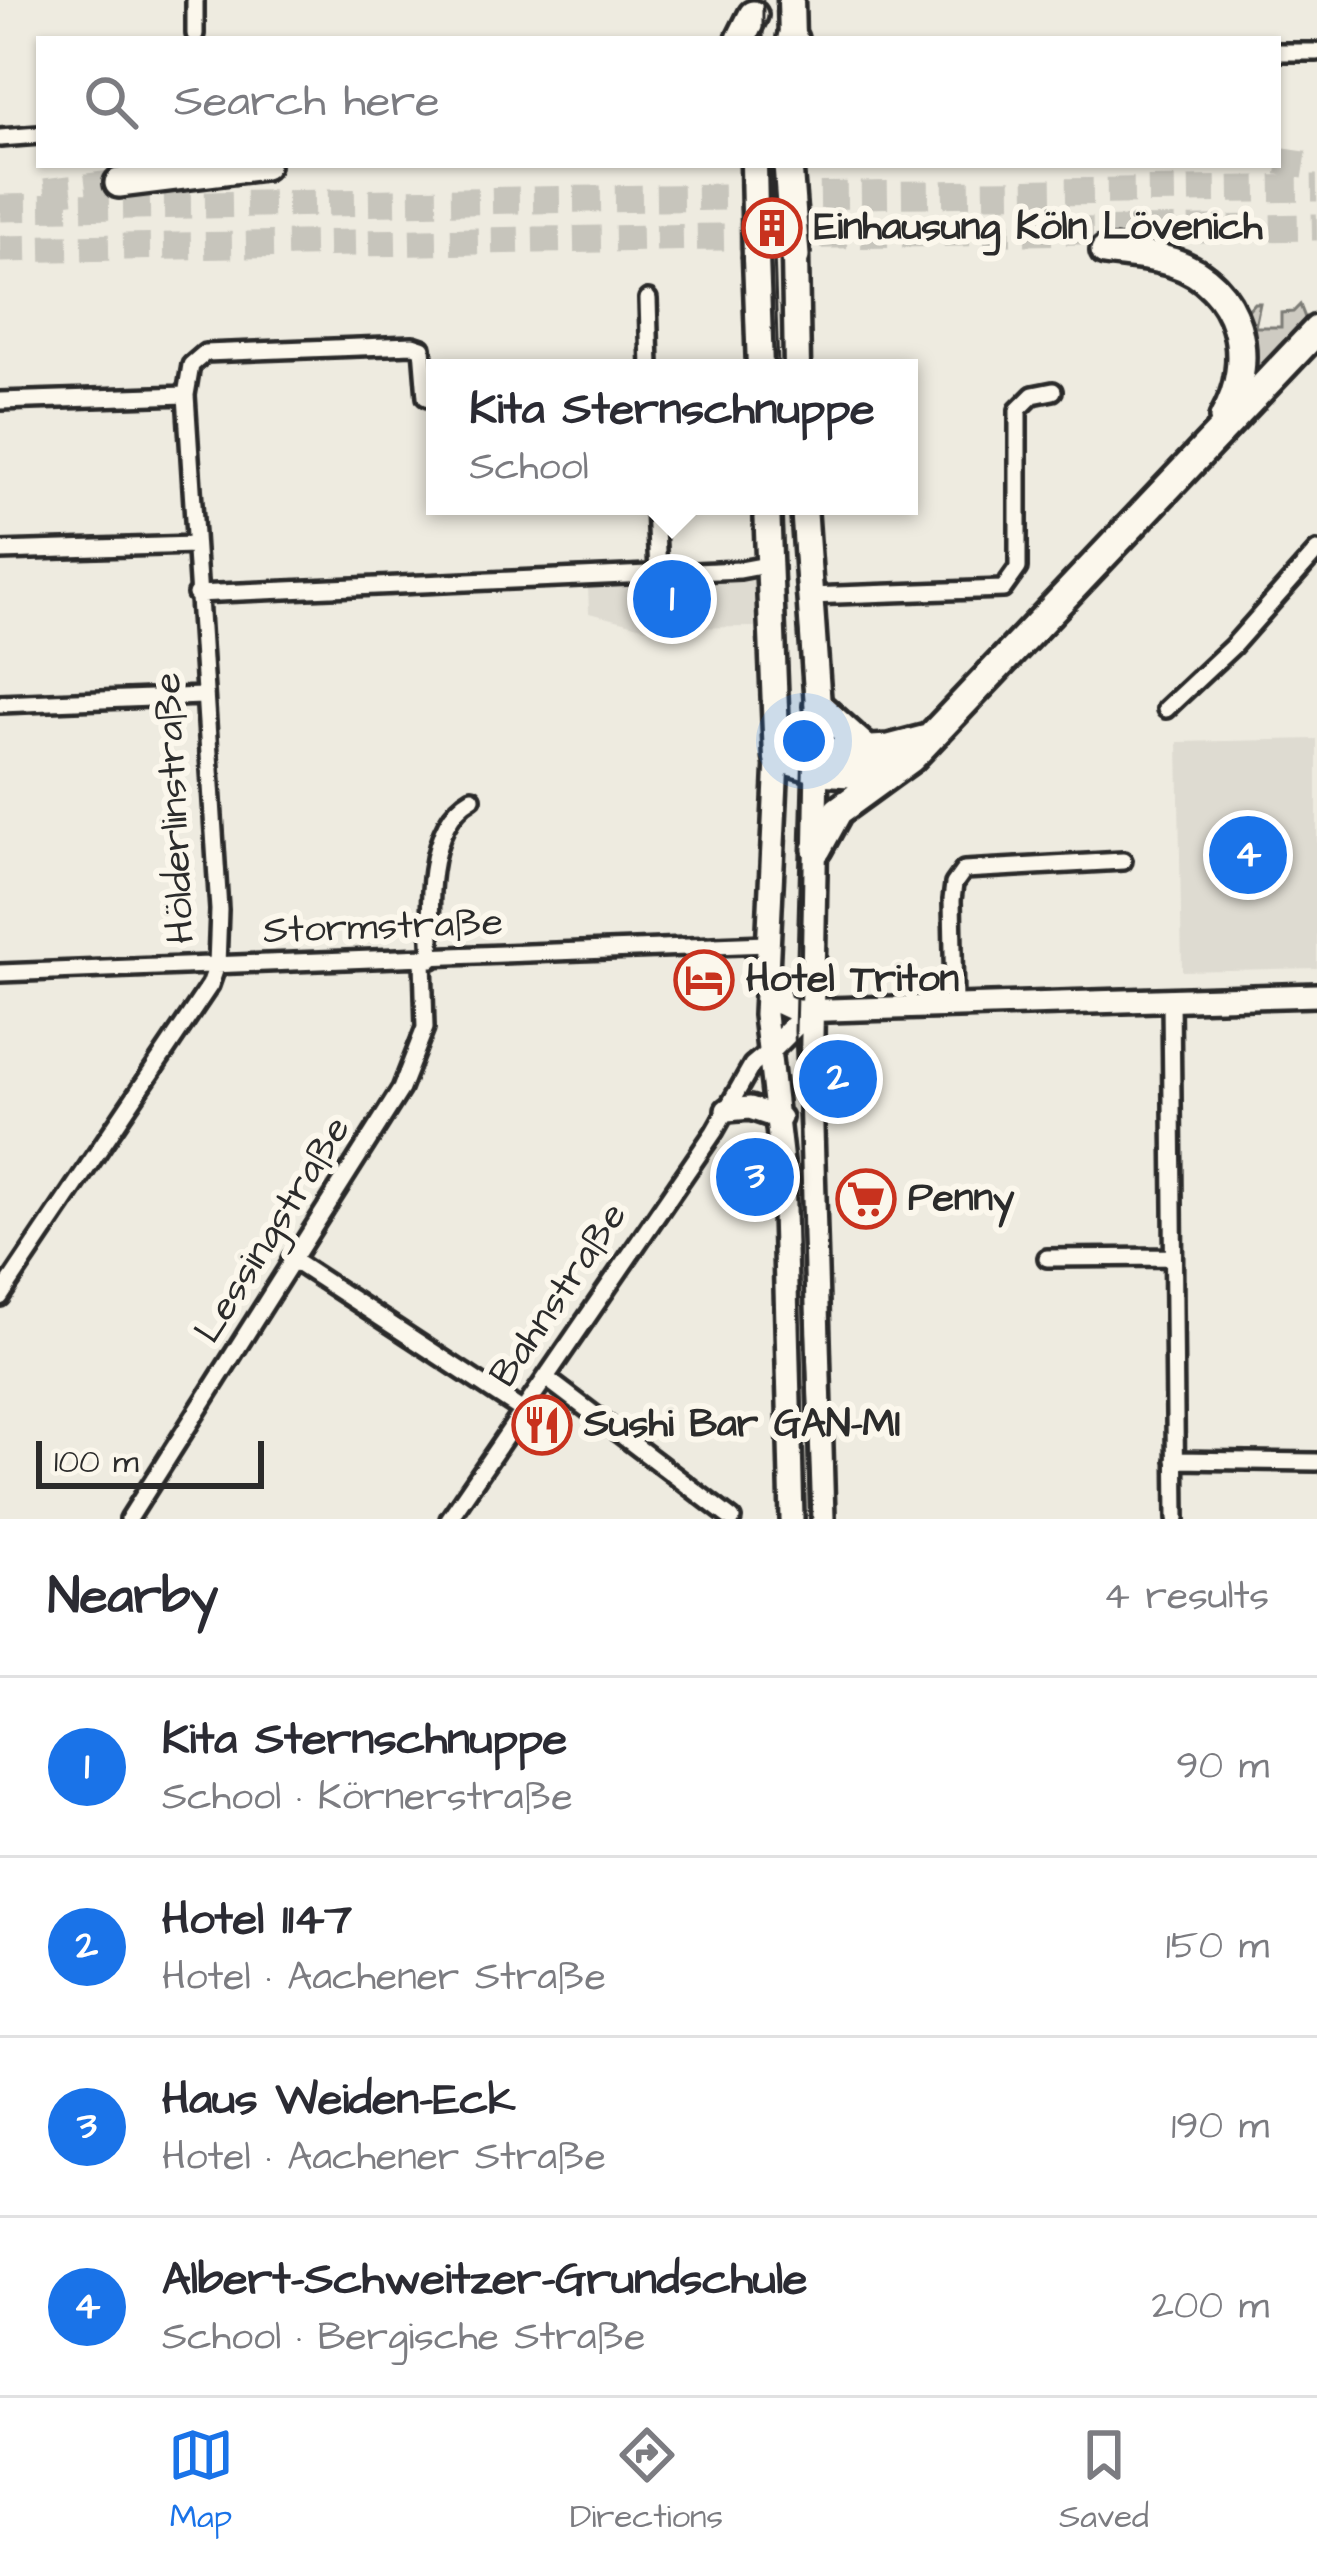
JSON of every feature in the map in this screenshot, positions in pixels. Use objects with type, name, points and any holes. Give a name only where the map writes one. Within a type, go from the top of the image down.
[{"type":"highway","points":[[118,183],[240,168]]},
{"type":"highway","points":[[788,168],[795,256]]},
{"type":"highway","points":[[1105,251],[1175,263],[1222,296],[1239,329],[1243,364],[1217,430]]},
{"type":"highway","points":[[819,762],[911,758],[1217,430],[1317,330]]},
{"type":"highway","points":[[818,706],[875,762]]},
{"type":"highway","points":[[817,849],[838,811],[875,762]]},
{"type":"main road","points":[[791,0],[792,36]]},
{"type":"main road","points":[[754,168],[760,359]]},
{"type":"main road","points":[[797,359],[798,168]]},
{"type":"main road","points":[[768,515],[777,759],[767,944],[770,1051],[780,1118],[792,1519]]},
{"type":"main road","points":[[804,515],[818,706],[813,1007],[823,1519]]},
{"type":"main road","points":[[777,759],[819,762]]},
{"type":"main road","points":[[767,944],[781,1004],[789,1011],[1317,995]]},
{"type":"main road","points":[[770,1051],[813,1007]]},
{"type":"main road","points":[[727,1110],[750,1108],[780,1118]]},
{"type":"street","points":[[195,0],[196,34]]},
{"type":"street","points":[[1281,52],[1317,52]]},
{"type":"street","points":[[0,138],[36,135]]},
{"type":"street","points":[[648,299],[650,359]]},
{"type":"street","points":[[0,401],[185,394],[190,365],[205,353],[412,346],[422,348],[426,397]]},
{"type":"street","points":[[809,596],[992,593],[1012,582],[1019,551],[1018,410],[1033,394],[1053,391]]},
{"type":"street","name":"Hölderlinstraße","points":[[0,1297],[210,985],[218,965],[219,910],[185,394]]},
{"type":"street","points":[[656,515],[658,573]]},
{"type":"street","points":[[0,551],[194,545]]},
{"type":"street","points":[[1166,709],[1233,646],[1317,551]]},
{"type":"street","points":[[196,594],[772,564]]},
{"type":"street","points":[[0,704],[202,696]]},
{"type":"street","name":"Lessingstraße","points":[[129,1519],[417,1058],[425,1028],[430,893],[448,822],[472,798]]},
{"type":"street","points":[[954,1004],[952,900],[954,884],[964,870],[1123,861]]},
{"type":"street","name":"Stormstraße","points":[[0,973],[767,944]]},
{"type":"street","points":[[1171,998],[1172,1257],[1178,1331],[1176,1519]]},
{"type":"street","name":"Bahnstraße","points":[[449,1519],[727,1110],[752,1066],[770,1051]]},
{"type":"street","points":[[1048,1258],[1172,1257]]},
{"type":"street","points":[[291,1258],[523,1411]]},
{"type":"street","points":[[546,1378],[732,1519]]},
{"type":"street","points":[[1175,1460],[1317,1462]]},
{"type":"shaded area","points":[[1254,303],[1260,303],[1255,327],[1281,327],[1281,313],[1293,312],[1300,305],[1307,323],[1245,394],[1243,316]]},
{"type":"shaded area","points":[[754,579],[755,627],[646,628],[589,613],[588,586]]},
{"type":"shaded area","points":[[1317,739],[1317,968],[1182,971],[1178,742]]},
{"type":"tunnel","points":[[1281,161],[1317,167]]},
{"type":"tunnel","points":[[45,192],[119,183]]},
{"type":"tunnel","points":[[0,208],[1317,188]]},
{"type":"tunnel","points":[[0,249],[1317,227]]},
{"type":"tram line","points":[[763,0],[763,36]]},
{"type":"tram line","points":[[771,168],[778,359]]},
{"type":"tram line","points":[[791,515],[804,707],[795,1031],[812,1519]]},
{"type":"place","name":"Einhausung Köln Lövenich","points":[[772,228]]},
{"type":"place","name":"Kita Sternschnuppe","points":[[672,599]]},
{"type":"place","name":"Albert-Schweitzer-Grundschule","points":[[1248,855]]},
{"type":"place","name":"Hotel Triton","points":[[704,980]]},
{"type":"place","name":"Hotel 1147","points":[[838,1079]]},
{"type":"place","name":"Haus Weiden-Eck","points":[[755,1177]]},
{"type":"place","name":"Penny","points":[[866,1199]]},
{"type":"place","name":"Sushi Bar GAN-MI","points":[[542,1425]]}]
